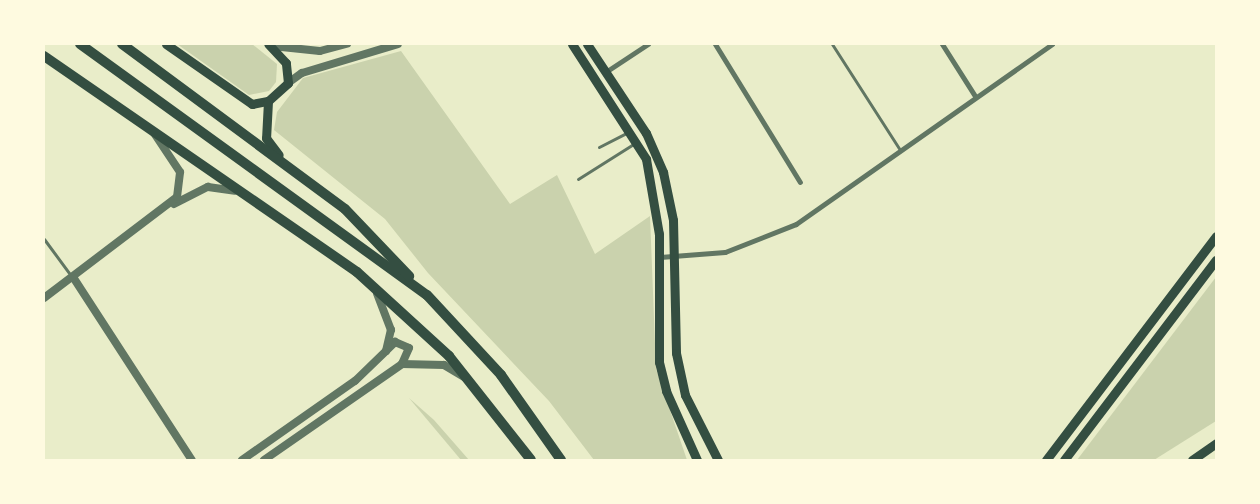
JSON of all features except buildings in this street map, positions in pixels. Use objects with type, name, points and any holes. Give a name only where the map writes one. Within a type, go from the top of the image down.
[{"type":"highway","points":[[80,44],[427,294]]},
{"type":"highway","points":[[122,44],[294,169],[345,209],[427,294],[570,460]]},
{"type":"highway","points":[[44,56],[252,196],[357,272],[430,336],[469,380],[531,460]]},
{"type":"highway","points":[[541,427],[561,460]]},
{"type":"main road","points":[[166,44],[242,100],[252,104],[268,101],[288,83],[286,63],[270,45]]},
{"type":"main road","points":[[572,44],[632,130],[656,198],[660,257],[659,362],[666,391],[697,460]]},
{"type":"main road","points":[[587,44],[607,71],[646,133],[663,172],[673,220],[676,353],[685,396],[718,460]]},
{"type":"main road","points":[[268,101],[266,138],[294,169]]},
{"type":"main road","points":[[1046,460],[1216,236]]},
{"type":"main road","points":[[1064,460],[1216,260]]},
{"type":"main road","points":[[1192,460],[1216,443]]},
{"type":"street","points":[[270,45],[320,51],[347,44]]},
{"type":"street","points":[[288,83],[302,73],[398,44]]},
{"type":"street","points":[[607,71],[648,44]]},
{"type":"street","points":[[714,44],[800,182]]},
{"type":"street","points":[[942,44],[975,96]]},
{"type":"street","points":[[660,257],[725,252],[774,235],[796,224],[975,96],[1052,44]]},
{"type":"street","points":[[44,298],[178,197],[180,172],[148,125]]},
{"type":"street","points":[[165,208],[208,187],[252,196]]},
{"type":"street","points":[[357,272],[388,314],[391,330],[386,350]]},
{"type":"street","points":[[72,277],[192,460]]},
{"type":"street","points":[[242,460],[355,381],[395,342],[409,348],[402,364],[264,460]]},
{"type":"street","points":[[402,364],[444,365],[469,380]]},
{"type":"lane","points":[[832,44],[900,150]]},
{"type":"lane","points":[[599,147],[632,130]]},
{"type":"lane","points":[[578,179],[637,142]]},
{"type":"lane","points":[[44,238],[72,277]]},
{"type":"green space","points":[[177,44],[252,44],[277,64],[276,82],[269,91],[249,95]]},
{"type":"green space","points":[[401,51],[510,204],[557,175],[595,254],[650,216],[656,369],[687,460],[594,460],[549,401],[428,273],[385,219],[274,130],[277,112],[303,78]]},
{"type":"green space","points":[[1216,277],[1216,421],[1154,460],[1077,460]]},
{"type":"green space","points":[[409,398],[434,420],[469,460],[461,460]]}]
